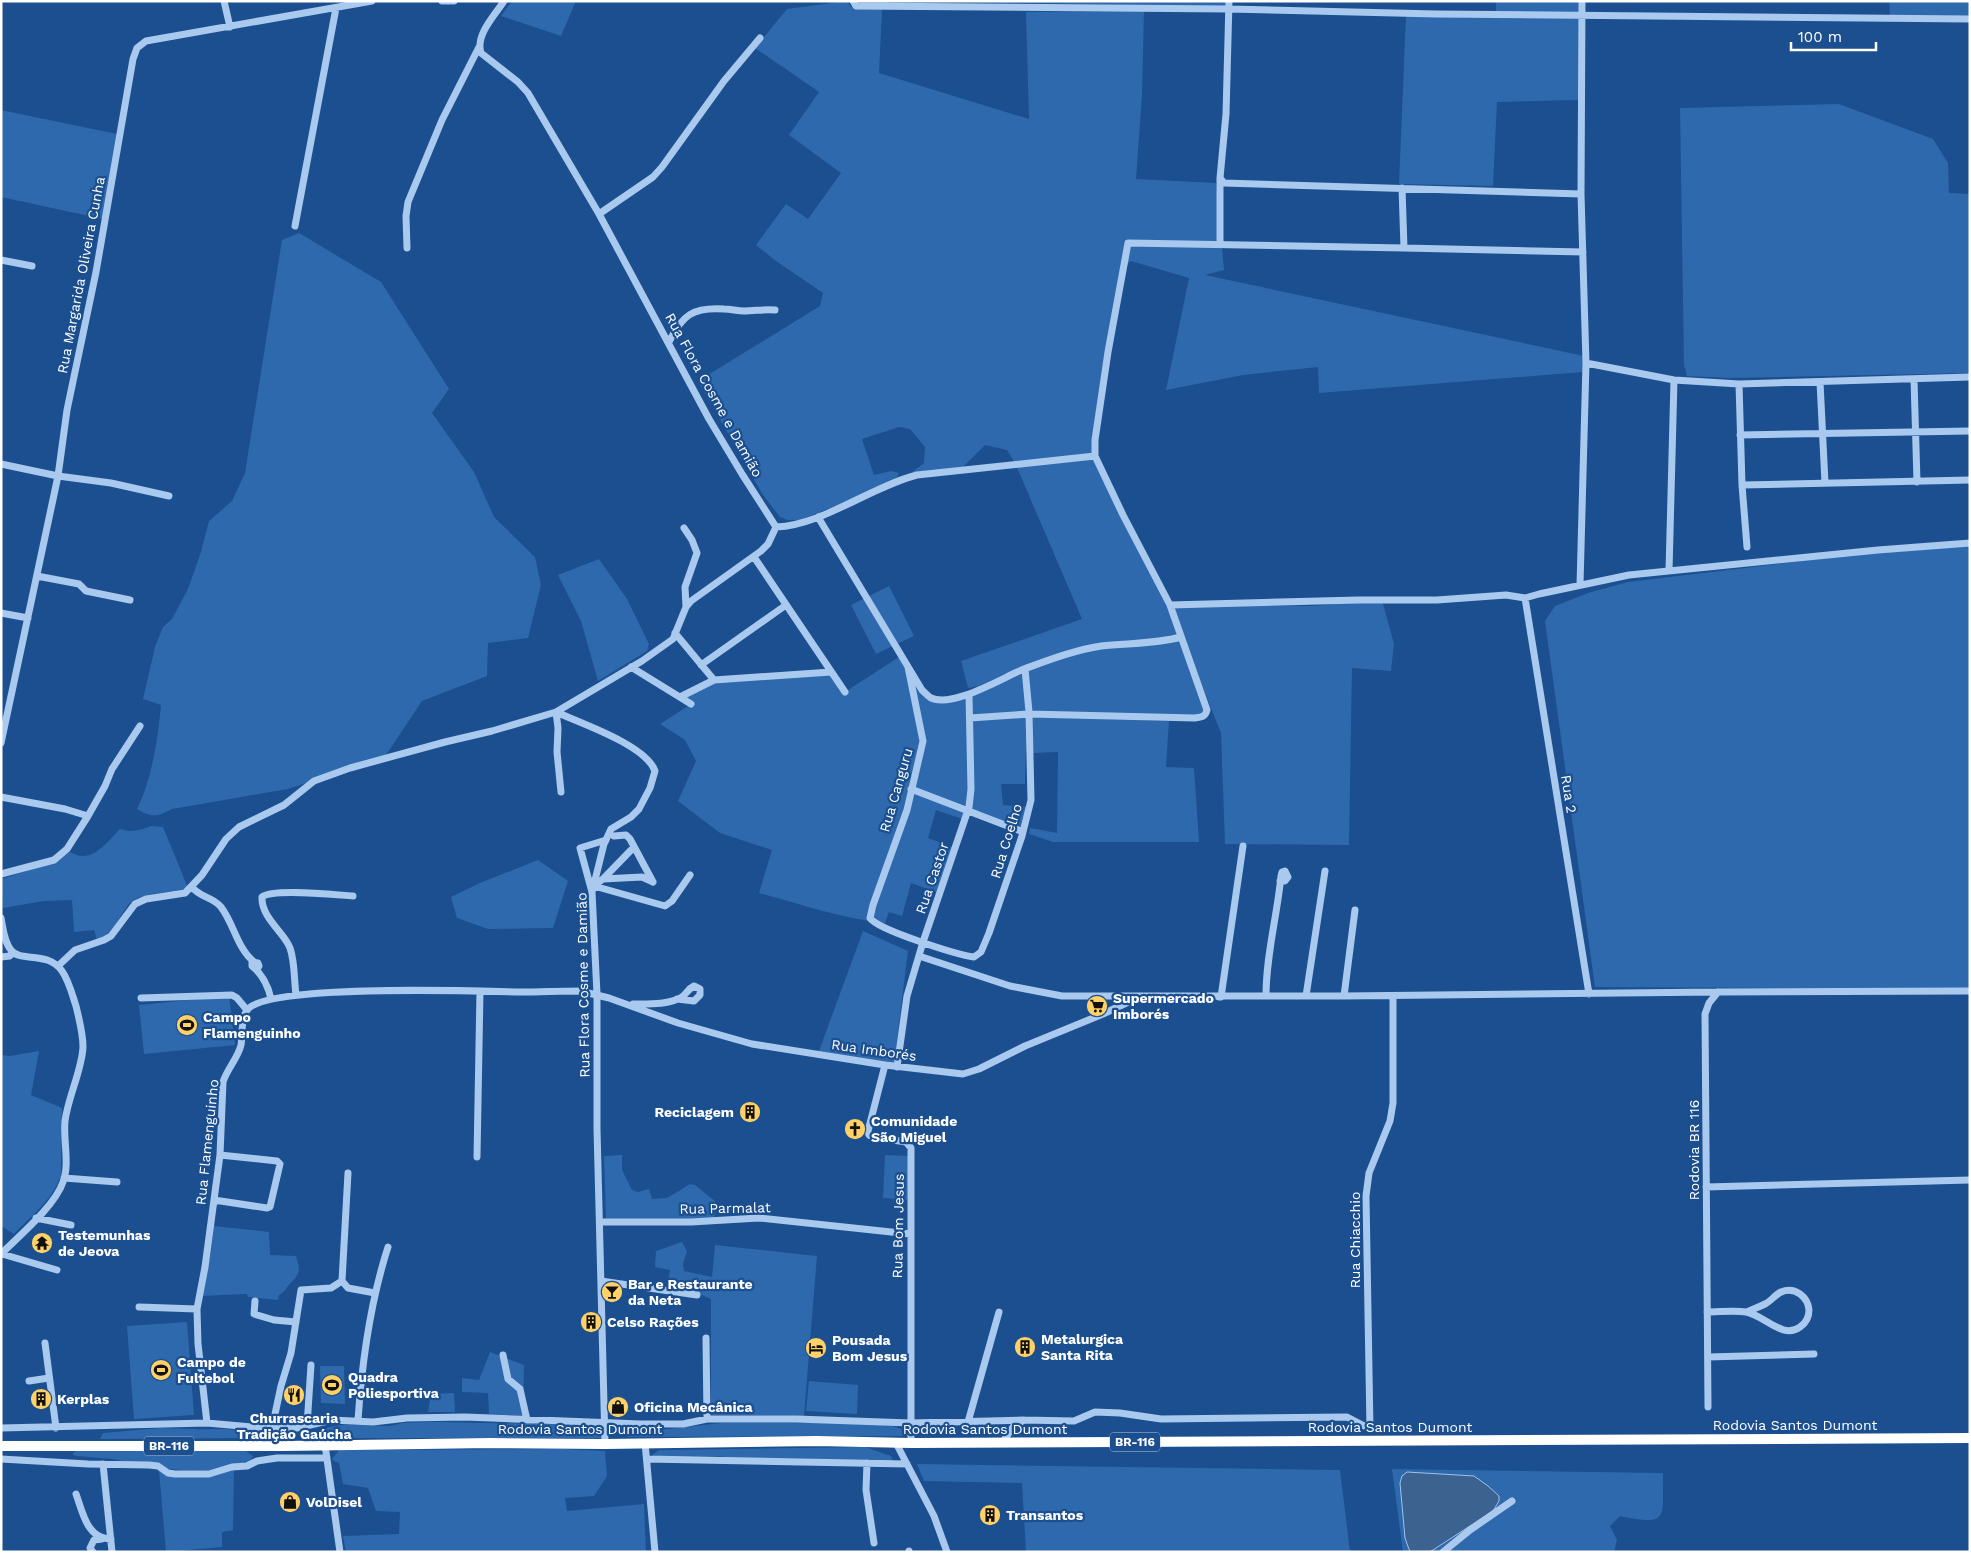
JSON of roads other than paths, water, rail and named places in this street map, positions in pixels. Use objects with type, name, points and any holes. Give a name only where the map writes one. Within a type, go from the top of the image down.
[{"type":"highway","name":"Rodovia Santos Dumont","points":[[1,1446],[605,1444],[808,1441],[1002,1443],[1970,1438]]},
{"type":"street","points":[[224,1],[230,27]]},
{"type":"street","name":"Rua Margarida Oliveira Cunha","points":[[1,743],[58,476],[67,410],[96,272],[135,52],[146,41],[372,1]]},
{"type":"street","points":[[442,1],[454,1]]},
{"type":"street","points":[[407,248],[406,216],[408,202],[442,120],[479,47],[482,35],[504,1]]},
{"type":"street","points":[[853,1],[856,6],[1229,5],[1582,15],[1970,19]]},
{"type":"street","points":[[1580,586],[1586,363],[1581,194],[1582,1]]},
{"type":"street","points":[[1220,244],[1220,178],[1226,114],[1229,5]]},
{"type":"street","points":[[294,226],[336,8]]},
{"type":"street","points":[[599,214],[653,177],[724,81],[760,38]]},
{"type":"street","name":"Rua Flora Cosme e Damião","points":[[479,47],[481,53],[518,82],[528,93],[599,214],[732,458],[776,527]]},
{"type":"street","points":[[1220,178],[1226,184],[1581,194]]},
{"type":"street","points":[[1402,188],[1404,248]]},
{"type":"street","points":[[970,718],[1028,714],[1202,717],[1205,716],[1207,710],[1170,605],[1123,515],[1095,456],[1095,440],[1108,352],[1128,242],[1583,252]]},
{"type":"street","points":[[1,260],[32,266]]},
{"type":"street","points":[[669,342],[680,321],[694,313],[718,309],[741,311],[775,310]]},
{"type":"street","points":[[1586,363],[1674,380],[1739,384],[1970,377],[1970,381]]},
{"type":"street","points":[[1914,379],[1918,482]]},
{"type":"street","points":[[1669,571],[1674,380]]},
{"type":"street","points":[[1820,382],[1825,483]]},
{"type":"street","points":[[1739,384],[1742,485],[1747,547]]},
{"type":"street","points":[[1740,435],[1970,431]]},
{"type":"street","points":[[686,607],[717,581],[754,557],[768,544],[776,527],[796,524],[818,517],[890,483],[917,475],[1095,456]]},
{"type":"street","points":[[1,464],[58,476],[111,483],[169,496]]},
{"type":"street","points":[[1742,485],[1970,480]]},
{"type":"street","points":[[818,517],[922,690],[932,698],[949,700],[969,695],[1025,669],[1087,649],[1158,642],[1181,637]]},
{"type":"street","points":[[58,966],[75,950],[110,936],[135,904],[146,899],[186,893],[226,838],[239,827],[284,805],[314,781],[345,769],[492,731],[556,712],[631,668],[673,639],[686,607],[685,587],[697,553],[692,540],[684,528]]},
{"type":"street","points":[[1170,605],[1437,600],[1506,595],[1525,598],[1629,576],[1669,571],[1878,550],[1970,543]]},
{"type":"street","points":[[754,557],[845,692]]},
{"type":"street","points":[[37,576],[79,584],[86,591],[130,600]]},
{"type":"street","name":"Rua 2","points":[[1525,598],[1588,994]]},
{"type":"street","points":[[702,664],[786,605]]},
{"type":"street","points":[[1,613],[28,618]]},
{"type":"street","points":[[675,633],[714,680]]},
{"type":"street","name":"Rua Canguru","points":[[908,667],[923,742],[907,810],[870,918],[876,925],[923,942]]},
{"type":"street","points":[[631,668],[691,704]]},
{"type":"street","name":"Rua Coelho","points":[[923,942],[971,957],[979,955],[989,933],[1023,832],[1031,800],[1025,669]]},
{"type":"street","points":[[680,697],[714,680],[831,672]]},
{"type":"street","name":"Rua Castor","points":[[897,1067],[907,996],[918,956],[968,811],[971,789],[969,695]]},
{"type":"street","points":[[556,712],[561,792]]},
{"type":"street","name":"Rua Flora Cosme e Damião","points":[[556,712],[620,740],[647,759],[654,768],[655,778],[639,809],[631,817],[611,829],[606,840],[593,889],[597,994],[597,1129],[606,1423],[605,1444]]},
{"type":"street","points":[[1,874],[54,860],[61,856],[88,816],[112,769],[140,726]]},
{"type":"street","points":[[911,790],[1023,832]]},
{"type":"street","points":[[1,797],[65,809],[88,816]]},
{"type":"street","points":[[603,879],[642,878],[653,882],[630,839],[626,835],[614,836]]},
{"type":"street","points":[[593,889],[580,848],[606,840]]},
{"type":"street","points":[[1219,997],[1221,996],[1229,947],[1243,846]]},
{"type":"street","points":[[593,889],[634,847]]},
{"type":"street","points":[[1306,996],[1324,871]]},
{"type":"street","points":[[593,889],[665,906],[672,901],[690,875]]},
{"type":"street","points":[[1266,996],[1266,972],[1280,881]]},
{"type":"street","points":[[192,887],[196,892],[220,906],[230,921],[244,953],[254,962],[252,962],[252,966],[257,969],[267,985],[271,999]]},
{"type":"street","points":[[296,995],[290,946],[271,921],[262,902],[262,897],[283,893],[353,896]]},
{"type":"street","points":[[1344,996],[1355,910]]},
{"type":"street","points":[[1,918],[5,938],[12,952],[17,955],[46,959],[58,966],[66,977],[72,993],[81,1028],[83,1047],[69,1098],[65,1123],[64,1178],[60,1189],[2,1254],[57,1270]]},
{"type":"street","points":[[1,957],[10,956],[12,952]]},
{"type":"street","points":[[918,956],[1010,986],[1054,995],[1219,997],[1970,991]]},
{"type":"street","points":[[141,998],[232,995],[247,1010],[254,1005],[271,999],[296,995],[354,992],[580,991],[597,994]]},
{"type":"street","points":[[477,1157],[480,992]]},
{"type":"street","name":"Rodovia BR 116","points":[[1708,1407],[1705,1014],[1709,1003],[1718,992]]},
{"type":"street","name":"Rua Imborés","points":[[597,994],[678,1023],[752,1044],[951,1074],[972,1072],[1026,1046],[1139,997]]},
{"type":"street","name":"Rua Chiacchio","points":[[1024,1420],[1074,1421],[1091,1413],[1102,1412],[1161,1419],[1345,1417],[1370,1428],[1366,1196],[1369,1173],[1390,1121],[1393,1102],[1393,996]]},
{"type":"street","points":[[628,1004],[659,1003],[677,999]]},
{"type":"street","name":"Rua Flamenguinho","points":[[207,1423],[198,1344],[197,1309],[205,1267],[220,1155],[224,1082],[241,1045],[244,1016],[247,1010]]},
{"type":"street","name":"Rua Bom Jesus","points":[[885,1065],[868,1134],[873,1137],[906,1142],[911,1148],[911,1443]]},
{"type":"street","points":[[214,1200],[269,1208],[272,1204],[280,1164],[277,1161],[220,1155]]},
{"type":"street","points":[[348,1173],[342,1281],[348,1288],[375,1293]]},
{"type":"street","points":[[64,1178],[117,1182]]},
{"type":"street","points":[[1706,1187],[1970,1180]]},
{"type":"street","points":[[36,1218],[71,1225]]},
{"type":"street","name":"Rua Parmalat","points":[[600,1222],[691,1222],[759,1218],[910,1234]]},
{"type":"street","points":[[358,1420],[369,1323],[388,1247]]},
{"type":"street","points":[[272,1428],[281,1386],[291,1353],[301,1290],[331,1288],[342,1281]]},
{"type":"street","points":[[601,1281],[697,1295]]},
{"type":"street","points":[[1706,1312],[1747,1312],[1767,1320],[1780,1330],[1790,1331],[1796,1330],[1804,1324],[1809,1313],[1808,1304],[1804,1298],[1798,1292],[1790,1290],[1781,1292],[1765,1304],[1747,1312]]},
{"type":"street","points":[[255,1301],[254,1314],[274,1320],[296,1322]]},
{"type":"street","points":[[138,1307],[197,1309]]},
{"type":"street","points":[[968,1422],[999,1312]]},
{"type":"street","points":[[706,1338],[707,1419]]},
{"type":"street","points":[[45,1343],[56,1428]]},
{"type":"street","points":[[1708,1357],[1814,1354]]},
{"type":"street","points":[[503,1355],[508,1379],[520,1389],[527,1420]]},
{"type":"street","points":[[307,1426],[311,1365]]},
{"type":"street","points":[[29,1381],[50,1378]]},
{"type":"street","points":[[1,1428],[207,1423],[297,1428],[332,1420],[373,1422],[407,1418],[465,1417],[684,1424],[707,1419],[911,1423],[1024,1420]]},
{"type":"street","points":[[1002,1443],[1014,1427],[1024,1420]]},
{"type":"street","points":[[645,1443],[655,1552]]},
{"type":"street","points":[[896,1443],[934,1516],[948,1552]]},
{"type":"street","points":[[325,1445],[340,1552]]},
{"type":"street","points":[[1,1459],[150,1465],[158,1466],[168,1473],[209,1474],[232,1467],[247,1466],[257,1461],[277,1458],[327,1458]]},
{"type":"street","points":[[647,1459],[907,1464]]},
{"type":"street","points":[[867,1463],[866,1490],[874,1543]]},
{"type":"street","points":[[104,1464],[112,1552]]},
{"type":"street","points":[[76,1494],[83,1518],[96,1536],[102,1539]]},
{"type":"street","points":[[1443,1552],[1470,1530],[1512,1501]]},
{"type":"street","points":[[93,1552],[90,1548],[94,1540],[111,1539]]},
{"type":"place","name":"Supermercado Imborés","points":[[1097,1006]]},
{"type":"place","name":"Campo Flamenguinho","points":[[187,1025]]},
{"type":"place","name":"Reciclagem","points":[[750,1112]]},
{"type":"place","name":"Comunidade São Miguel","points":[[855,1129]]},
{"type":"place","name":"Testemunhas de Jeova","points":[[42,1243]]},
{"type":"place","name":"Bar e Restaurante da Neta","points":[[612,1292]]},
{"type":"place","name":"Celso Rações","points":[[591,1322]]},
{"type":"place","name":"Metalurgica Santa Rita","points":[[1025,1347]]},
{"type":"place","name":"Pousada Bom Jesus","points":[[816,1348]]},
{"type":"place","name":"Campo de Fultebol","points":[[161,1370]]},
{"type":"place","name":"Quadra Poliesportiva","points":[[332,1385]]},
{"type":"place","name":"Churrascaria Tradição Gaúcha","points":[[294,1395]]},
{"type":"place","name":"Kerplas","points":[[41,1399]]},
{"type":"place","name":"Oficina Mecânica","points":[[618,1407]]},
{"type":"place","name":"VolDisel","points":[[290,1502]]},
{"type":"place","name":"Transantos","points":[[990,1515]]}]
